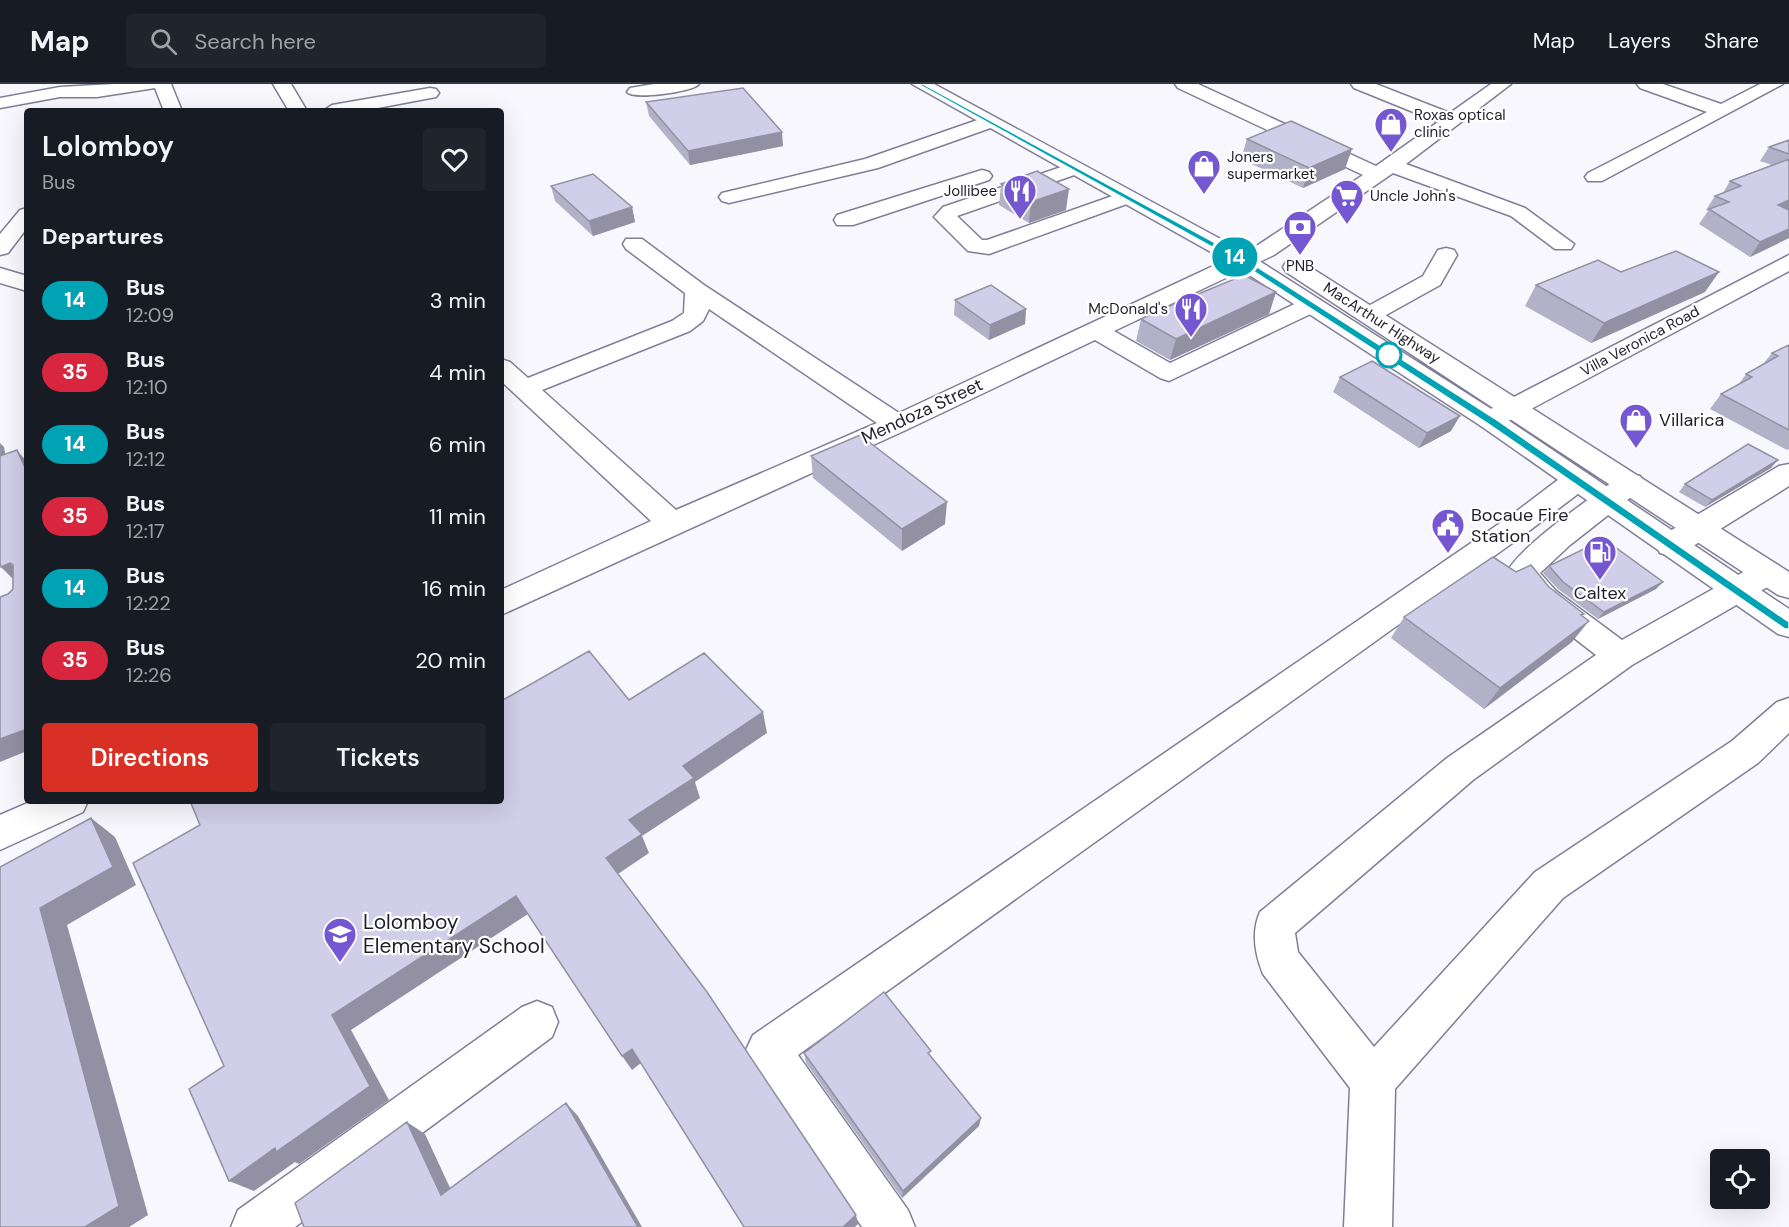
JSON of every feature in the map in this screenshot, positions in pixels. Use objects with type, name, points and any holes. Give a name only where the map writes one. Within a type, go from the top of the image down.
[{"type":"main road","points":[[0,103],[60,92],[97,92],[149,84]]},
{"type":"main road","points":[[162,84],[172,108]]},
{"type":"main road","points":[[282,84],[296,108]]},
{"type":"main road","points":[[636,92],[690,84]]},
{"type":"main road","name":"MacArthur Highway","points":[[921,84],[989,122],[1038,166],[1073,168],[1242,260],[1490,420],[1577,480],[1618,492],[1700,529],[1778,580]]},
{"type":"main road","name":"MacArthur Highway","points":[[960,84],[1266,250],[1514,408],[1618,492],[1671,545],[1789,626]]},
{"type":"main road","points":[[1184,84],[1384,169],[1518,212],[1563,244]]},
{"type":"main road","points":[[1360,84],[1453,121]]},
{"type":"main road","name":"Mendoza Street","points":[[504,602],[672,523],[897,424],[1266,250],[1453,121],[1502,84]]},
{"type":"main road","points":[[1646,84],[1722,111]]},
{"type":"main road","points":[[1596,177],[1774,84]]},
{"type":"main road","points":[[348,108],[430,93]]},
{"type":"main road","points":[[729,196],[871,164],[989,122]]},
{"type":"main road","points":[[1090,210],[1038,166],[950,211],[945,217],[976,246],[989,247],[1090,210],[1128,196]]},
{"type":"main road","points":[[846,220],[1005,170]]},
{"type":"main road","points":[[0,248],[24,218]]},
{"type":"main road","points":[[634,244],[696,290],[897,424]]},
{"type":"main road","points":[[1369,315],[1432,280],[1446,255]]},
{"type":"main road","name":"Villa Veronica Road","points":[[1490,420],[1789,262]]},
{"type":"main road","points":[[0,275],[24,283]]},
{"type":"main road","points":[[525,388],[681,326],[695,316],[696,290]]},
{"type":"main road","points":[[1095,330],[1170,373],[1311,305]]},
{"type":"main road","points":[[504,370],[672,523]]},
{"type":"main road","points":[[1671,545],[1789,473]]},
{"type":"main road","points":[[891,1227],[768,1050],[1440,580],[1577,480]]},
{"type":"main road","points":[[1618,492],[1559,538],[1522,572],[1545,599],[1620,656]]},
{"type":"main road","points":[[1373,1081],[1278,960],[1274,926],[1460,769],[1620,656],[1738,591],[1778,580]]},
{"type":"main road","points":[[1368,1227],[1373,1081],[1549,885],[1745,752],[1789,712]]},
{"type":"main road","points":[[0,833],[63,804]]},
{"type":"main road","points":[[255,1227],[537,1022]]},
{"type":"building","points":[[743,88],[782,132],[688,151],[646,102]]},
{"type":"building","points":[[1291,121],[1352,149],[1309,168],[1247,139]]},
{"type":"building","points":[[1789,140],[1789,154],[1769,147]]},
{"type":"building","points":[[1789,159],[1789,200],[1778,205],[1789,210],[1789,229],[1760,242],[1709,209],[1729,202],[1715,196],[1741,186],[1730,181]]},
{"type":"building","points":[[1037,171],[1069,189],[1031,202],[1001,184]]},
{"type":"building","points":[[593,174],[632,207],[589,221],[551,186]]},
{"type":"building","points":[[1676,251],[1719,272],[1604,323],[1536,285],[1598,260],[1621,272]]},
{"type":"building","points":[[1244,275],[1276,292],[1176,339],[1141,319],[1174,304]]},
{"type":"building","points":[[991,285],[1026,309],[990,325],[955,300]]},
{"type":"building","points":[[1789,345],[1789,430],[1721,394],[1752,377],[1746,374],[1778,356],[1772,353]]},
{"type":"building","points":[[1372,361],[1460,416],[1427,433],[1340,377]]},
{"type":"building","points":[[860,435],[947,502],[902,529],[811,456]]},
{"type":"building","points":[[1748,444],[1778,460],[1712,500],[1685,484]]},
{"type":"building","points":[[17,450],[24,465],[24,730],[0,739],[0,597],[13,589],[13,565],[10,563],[1,567],[0,563],[0,456]]},
{"type":"building","name":"Caltex","points":[[1604,539],[1663,582],[1604,612],[1563,582],[1549,566]]},
{"type":"building","points":[[1493,557],[1516,572],[1531,565],[1549,587],[1584,614],[1581,615],[1589,621],[1500,688],[1404,617]]},
{"type":"building","points":[[589,651],[629,700],[704,653],[763,712],[683,766],[694,778],[629,820],[642,834],[606,858],[707,992],[856,1215],[843,1227],[744,1227],[632,1049],[622,1056],[516,896],[332,1015],[370,1086],[276,1152],[275,1148],[229,1181],[189,1089],[224,1066],[133,863],[200,825],[191,804],[504,804],[504,699]]},
{"type":"building","points":[[91,818],[113,867],[40,908],[119,1206],[85,1227],[0,1227],[0,867]]},
{"type":"building","points":[[884,992],[931,1051],[928,1053],[981,1118],[903,1191],[804,1053]]},
{"type":"building","points":[[566,1103],[638,1227],[304,1227],[295,1203],[407,1122],[441,1195]]},
{"type":"bus line","name":"14","points":[[921,84],[1242,260],[1490,420],[1789,625]]},
{"type":"place","name":"Roxas optical clinic","points":[[1391,153]]},
{"type":"place","name":"Joners supermarket","points":[[1204,195]]},
{"type":"place","name":"Jollibee","points":[[1020,220]]},
{"type":"place","name":"Uncle John's","points":[[1347,225]]},
{"type":"place","name":"PNB","points":[[1300,256]]},
{"type":"place","name":"McDonald's","points":[[1191,338]]},
{"type":"place","name":"Villarica","points":[[1636,449]]},
{"type":"place","name":"Bocaue Fire Station","points":[[1448,554]]},
{"type":"place","name":"Caltex","points":[[1600,581]]},
{"type":"place","name":"Lolomboy Elementary School","points":[[340,963]]}]
